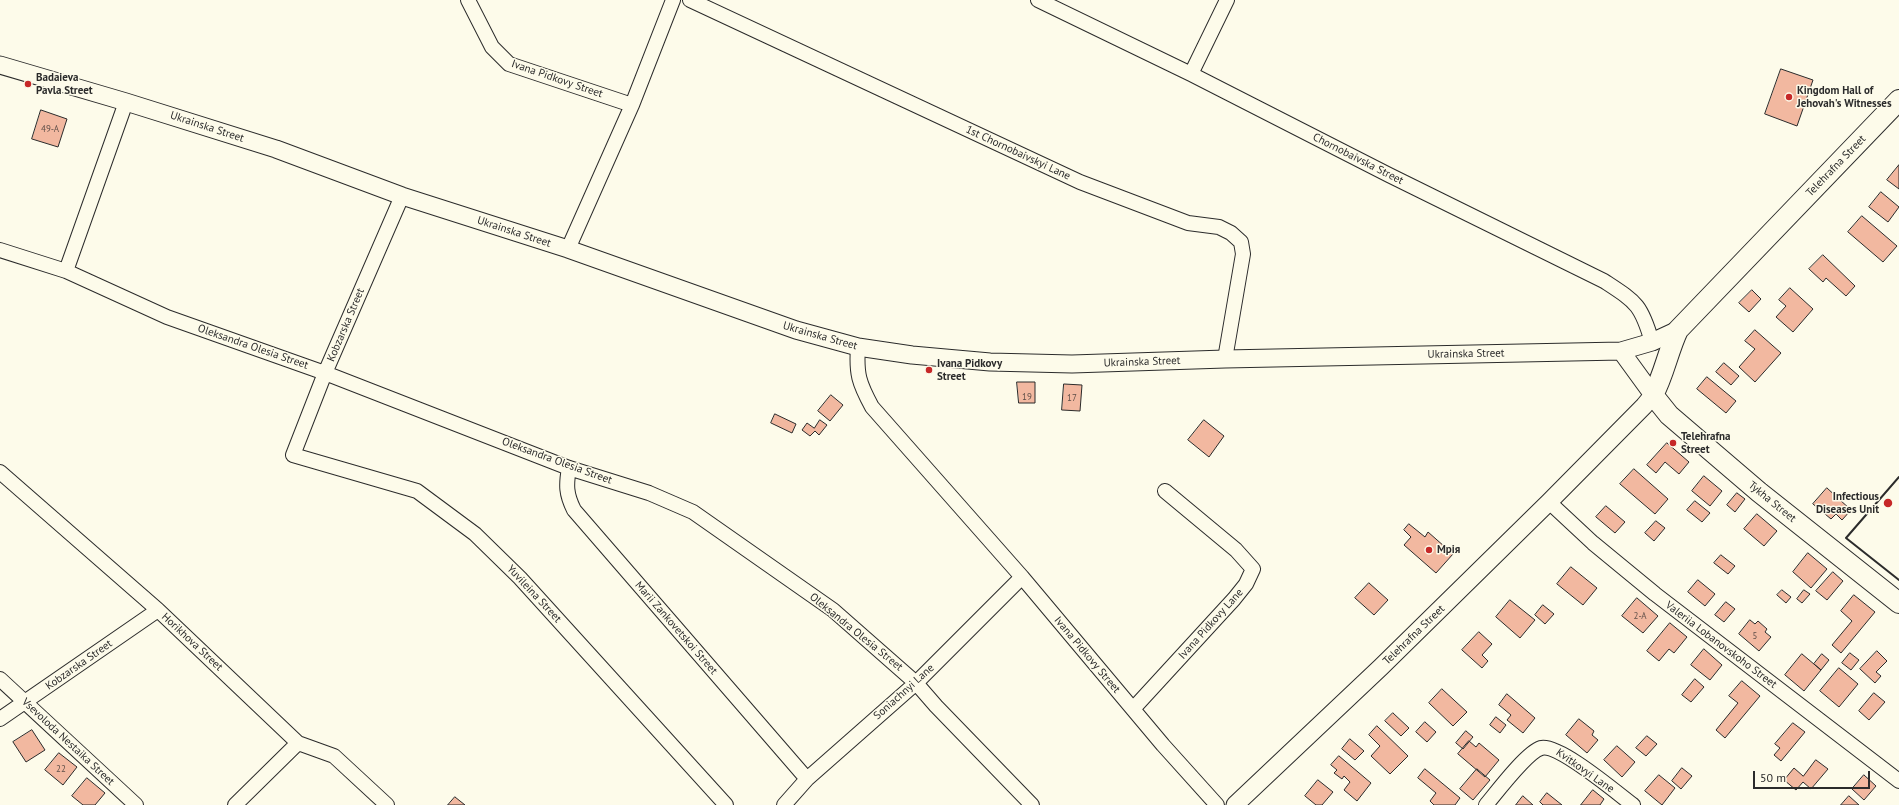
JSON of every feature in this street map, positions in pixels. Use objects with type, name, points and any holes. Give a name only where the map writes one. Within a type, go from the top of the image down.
[{"type":"main road","name":"Telehrafna Street","points":[[1653,395],[1678,330],[1899,100]]},
{"type":"main road","name":"Tykha Street","points":[[1653,395],[1669,415],[1759,492],[1899,602]]},
{"type":"street","name":"Ivana Pidkovy Street","points":[[468,0],[492,47],[508,64],[632,105]]},
{"type":"street","points":[[568,249],[632,105],[673,0]]},
{"type":"street","name":"1st Chornobaivskyi Lane","points":[[690,0],[1080,182],[1188,223],[1219,227],[1231,233],[1241,242],[1243,254],[1225,359]]},
{"type":"street","name":"Chornobaivska Street","points":[[1038,0],[1191,74],[1389,175],[1604,281],[1632,299],[1642,311],[1652,342]]},
{"type":"street","points":[[1191,74],[1227,0]]},
{"type":"street","name":"Ukrainska Street","points":[[0,65],[126,102],[276,149],[402,196],[568,249],[796,330],[858,347],[912,355],[990,362],[1072,364],[1225,359],[1621,351],[1652,342],[1678,330]]},
{"type":"street","points":[[66,271],[126,102]]},
{"type":"street","name":"Kobzarska Street","points":[[293,456],[325,373],[402,196]]},
{"type":"street","name":"Oleksandra Olesia Street","points":[[0,250],[66,271],[167,317],[325,373],[568,468],[649,493],[693,512],[833,610],[916,682],[936,706],[1032,805]]},
{"type":"street","name":"Ivana Pidkovy Street","points":[[858,347],[857,366],[860,387],[872,407],[1022,577],[1133,710],[1217,805]]},
{"type":"street","points":[[1621,351],[1653,395]]},
{"type":"street","name":"Telehrafna Street","points":[[1235,805],[1365,683],[1627,424],[1653,395]]},
{"type":"street","name":"Yuvileina Street","points":[[293,456],[417,491],[475,534],[520,578],[726,805]]},
{"type":"street","name":"Marii Zankovetskoi Street","points":[[568,468],[566,480],[567,497],[574,510],[807,779]]},
{"type":"street","name":"Horikhova Street","points":[[0,472],[158,610],[298,743],[334,756],[387,805]]},
{"type":"street","name":"Ivana Pidkovy Lane","points":[[1133,710],[1241,590],[1253,569],[1236,550],[1165,492]]},
{"type":"street","name":"Valeriia Lobanovskoho Street","points":[[1549,502],[1593,543],[1655,594],[1899,781]]},
{"type":"street","name":"Soniachnyi Lane","points":[[784,805],[807,779],[916,682],[1022,577]]},
{"type":"street","name":"Kobzarska Street","points":[[0,719],[158,610]]},
{"type":"street","name":"Vsevoloda Nestaika Street","points":[[0,679],[136,805]]},
{"type":"street","points":[[236,805],[298,743]]},
{"type":"street","name":"Kvitkovyi Lane","points":[[1486,805],[1506,780],[1540,748],[1549,748],[1571,759],[1633,805]]},
{"type":"building","name":"Kingdom Hall of Jehovah's Witnesses","points":[[1781,69],[1813,80],[1797,126],[1765,114]]},
{"type":"building","points":[[41,110],[67,119],[58,147],[32,139]]},
{"type":"building","points":[[1899,165],[1899,189],[1887,180]]},
{"type":"building","points":[[1881,192],[1899,207],[1888,222],[1869,207]]},
{"type":"building","points":[[1862,216],[1897,246],[1883,262],[1848,232]]},
{"type":"building","points":[[1823,255],[1855,286],[1846,296],[1826,278],[1823,282],[1809,269]]},
{"type":"building","points":[[1790,288],[1813,309],[1793,332],[1776,317],[1786,306],[1779,300]]},
{"type":"building","points":[[1752,290],[1761,299],[1749,312],[1739,303]]},
{"type":"building","points":[[1755,330],[1781,353],[1755,382],[1739,367],[1755,349],[1745,341]]},
{"type":"building","points":[[1724,363],[1739,376],[1731,385],[1716,372]]},
{"type":"building","points":[[1707,377],[1736,401],[1726,413],[1697,389]]},
{"type":"building","points":[[1017,382],[1035,382],[1035,403],[1019,403]]},
{"type":"building","points":[[1064,384],[1082,385],[1080,411],[1062,410]]},
{"type":"building","points":[[831,395],[843,405],[830,421],[818,411]]},
{"type":"building","points":[[775,414],[796,424],[792,433],[771,423]]},
{"type":"building","points":[[820,420],[827,425],[819,435],[815,431],[810,436],[802,430],[807,423],[814,428]]},
{"type":"building","points":[[1204,420],[1224,436],[1209,457],[1188,440]]},
{"type":"building","points":[[1667,443],[1689,462],[1679,474],[1665,462],[1656,473],[1647,465]]},
{"type":"building","points":[[1634,469],[1668,499],[1655,514],[1620,484]]},
{"type":"building","points":[[1704,476],[1722,491],[1710,506],[1692,491]]},
{"type":"building","points":[[1827,488],[1851,510],[1842,520],[1836,514],[1831,519],[1813,504]]},
{"type":"building","points":[[1737,493],[1745,499],[1735,512],[1727,505]]},
{"type":"building","points":[[1695,501],[1710,513],[1702,522],[1687,510]]},
{"type":"building","points":[[1606,506],[1625,522],[1615,533],[1596,517]]},
{"type":"building","points":[[1757,514],[1777,531],[1764,546],[1744,529]]},
{"type":"building","points":[[1656,521],[1665,528],[1654,541],[1645,533]]},
{"type":"building","name":"Мрія","points":[[1409,524],[1425,537],[1428,532],[1453,554],[1436,573],[1404,545],[1411,537],[1404,530]]},
{"type":"building","points":[[1808,553],[1827,569],[1811,588],[1793,572]]},
{"type":"building","points":[[1721,555],[1735,566],[1728,574],[1714,563]]},
{"type":"building","points":[[1571,567],[1597,588],[1583,605],[1557,584]]},
{"type":"building","points":[[1833,572],[1843,581],[1827,600],[1816,591]]},
{"type":"building","points":[[1698,580],[1715,594],[1705,606],[1688,592]]},
{"type":"building","points":[[1369,583],[1388,600],[1374,615],[1355,598]]},
{"type":"building","points":[[1782,590],[1791,597],[1786,603],[1777,595]]},
{"type":"building","points":[[1804,590],[1810,594],[1802,603],[1797,599]]},
{"type":"building","points":[[1854,595],[1875,612],[1841,653],[1832,645],[1852,621],[1841,611]]},
{"type":"building","points":[[1637,598],[1658,616],[1643,633],[1622,616]]},
{"type":"building","points":[[1510,600],[1535,620],[1520,638],[1496,617]]},
{"type":"building","points":[[1726,602],[1735,609],[1724,622],[1715,615]]},
{"type":"building","points":[[1543,605],[1554,614],[1545,624],[1535,615]]},
{"type":"building","points":[[1750,620],[1755,624],[1758,621],[1767,629],[1765,632],[1771,637],[1759,651],[1739,634]]},
{"type":"building","points":[[1670,623],[1687,637],[1674,653],[1669,649],[1659,661],[1647,651]]},
{"type":"building","points":[[1479,632],[1492,644],[1482,655],[1488,661],[1482,668],[1462,650]]},
{"type":"building","points":[[1704,649],[1722,665],[1710,680],[1691,665]]},
{"type":"building","points":[[1877,651],[1887,661],[1876,672],[1881,676],[1875,683],[1860,669]]},
{"type":"building","points":[[1850,653],[1859,660],[1851,670],[1842,663]]},
{"type":"building","points":[[1802,654],[1821,670],[1804,691],[1785,675]]},
{"type":"building","points":[[1822,654],[1829,660],[1821,670],[1814,664]]},
{"type":"building","points":[[1839,668],[1858,684],[1839,707],[1820,691]]},
{"type":"building","points":[[1695,679],[1704,687],[1691,702],[1682,695]]},
{"type":"building","points":[[1742,681],[1760,696],[1725,738],[1716,730],[1738,703],[1729,696]]},
{"type":"building","points":[[1442,689],[1467,712],[1453,726],[1429,703]]},
{"type":"building","points":[[1874,693],[1885,702],[1869,720],[1859,711]]},
{"type":"building","points":[[1507,694],[1535,718],[1523,733],[1507,720],[1511,715],[1499,705]]},
{"type":"building","points":[[1393,713],[1409,728],[1401,736],[1385,721]]},
{"type":"building","points":[[1496,717],[1506,725],[1500,733],[1490,725]]},
{"type":"building","points":[[1579,719],[1594,731],[1592,735],[1598,740],[1587,753],[1566,735]]},
{"type":"building","points":[[1425,722],[1436,732],[1427,742],[1416,732]]},
{"type":"building","points":[[1793,723],[1805,732],[1781,761],[1774,755],[1780,748],[1775,744]]},
{"type":"building","points":[[1377,726],[1408,756],[1390,774],[1371,756],[1380,746],[1369,735]]},
{"type":"building","points":[[32,730],[45,750],[26,762],[13,742]]},
{"type":"building","points":[[1466,731],[1473,737],[1463,749],[1456,743]]},
{"type":"building","points":[[1647,736],[1657,744],[1646,756],[1636,748]]},
{"type":"building","points":[[1350,739],[1364,751],[1355,760],[1342,749]]},
{"type":"building","points":[[1469,741],[1476,747],[1479,743],[1499,760],[1485,777],[1458,754]]},
{"type":"building","points":[[1617,746],[1635,762],[1622,777],[1604,760]]},
{"type":"building","points":[[59,753],[77,767],[63,785],[45,770]]},
{"type":"building","points":[[1339,756],[1371,783],[1357,801],[1344,790],[1350,782],[1344,776],[1342,779],[1334,773],[1337,770],[1331,765]]},
{"type":"building","points":[[1816,760],[1828,769],[1811,789],[1803,782],[1796,790],[1784,780],[1794,768],[1803,776]]},
{"type":"building","points":[[1682,768],[1692,776],[1681,789],[1672,781]]},
{"type":"building","points":[[1425,769],[1460,798],[1455,805],[1434,805],[1430,801],[1436,793],[1418,778]]},
{"type":"building","points":[[1477,769],[1490,780],[1473,800],[1460,789]]},
{"type":"building","points":[[1659,775],[1675,788],[1662,805],[1645,791]]},
{"type":"building","points":[[1864,775],[1876,786],[1864,800],[1852,789]]},
{"type":"building","points":[[87,778],[105,793],[95,805],[83,805],[72,796]]},
{"type":"building","points":[[1318,780],[1333,792],[1322,805],[1316,805],[1305,796]]},
{"type":"building","points":[[1593,790],[1604,799],[1600,805],[1581,805]]},
{"type":"building","points":[[1547,793],[1562,805],[1543,805],[1540,802]]},
{"type":"building","points":[[1523,796],[1533,805],[1516,805]]},
{"type":"building","points":[[1849,796],[1859,805],[1841,805]]},
{"type":"building","points":[[455,797],[465,805],[448,805]]},
{"type":"wall","points":[[1899,477],[1846,538],[1899,580]]},
{"type":"place","name":"Badaieva Pavla Street","points":[[28,84]]},
{"type":"place","name":"Kingdom Hall of Jehovah's Witnesses","points":[[1789,97]]},
{"type":"place","name":"Ivana Pidkovy Street","points":[[929,370]]},
{"type":"place","name":"Telehrafna Street","points":[[1673,443]]},
{"type":"place","name":"Infectious Diseases Unit","points":[[1888,503]]},
{"type":"place","name":"Мрія","points":[[1429,550]]}]
